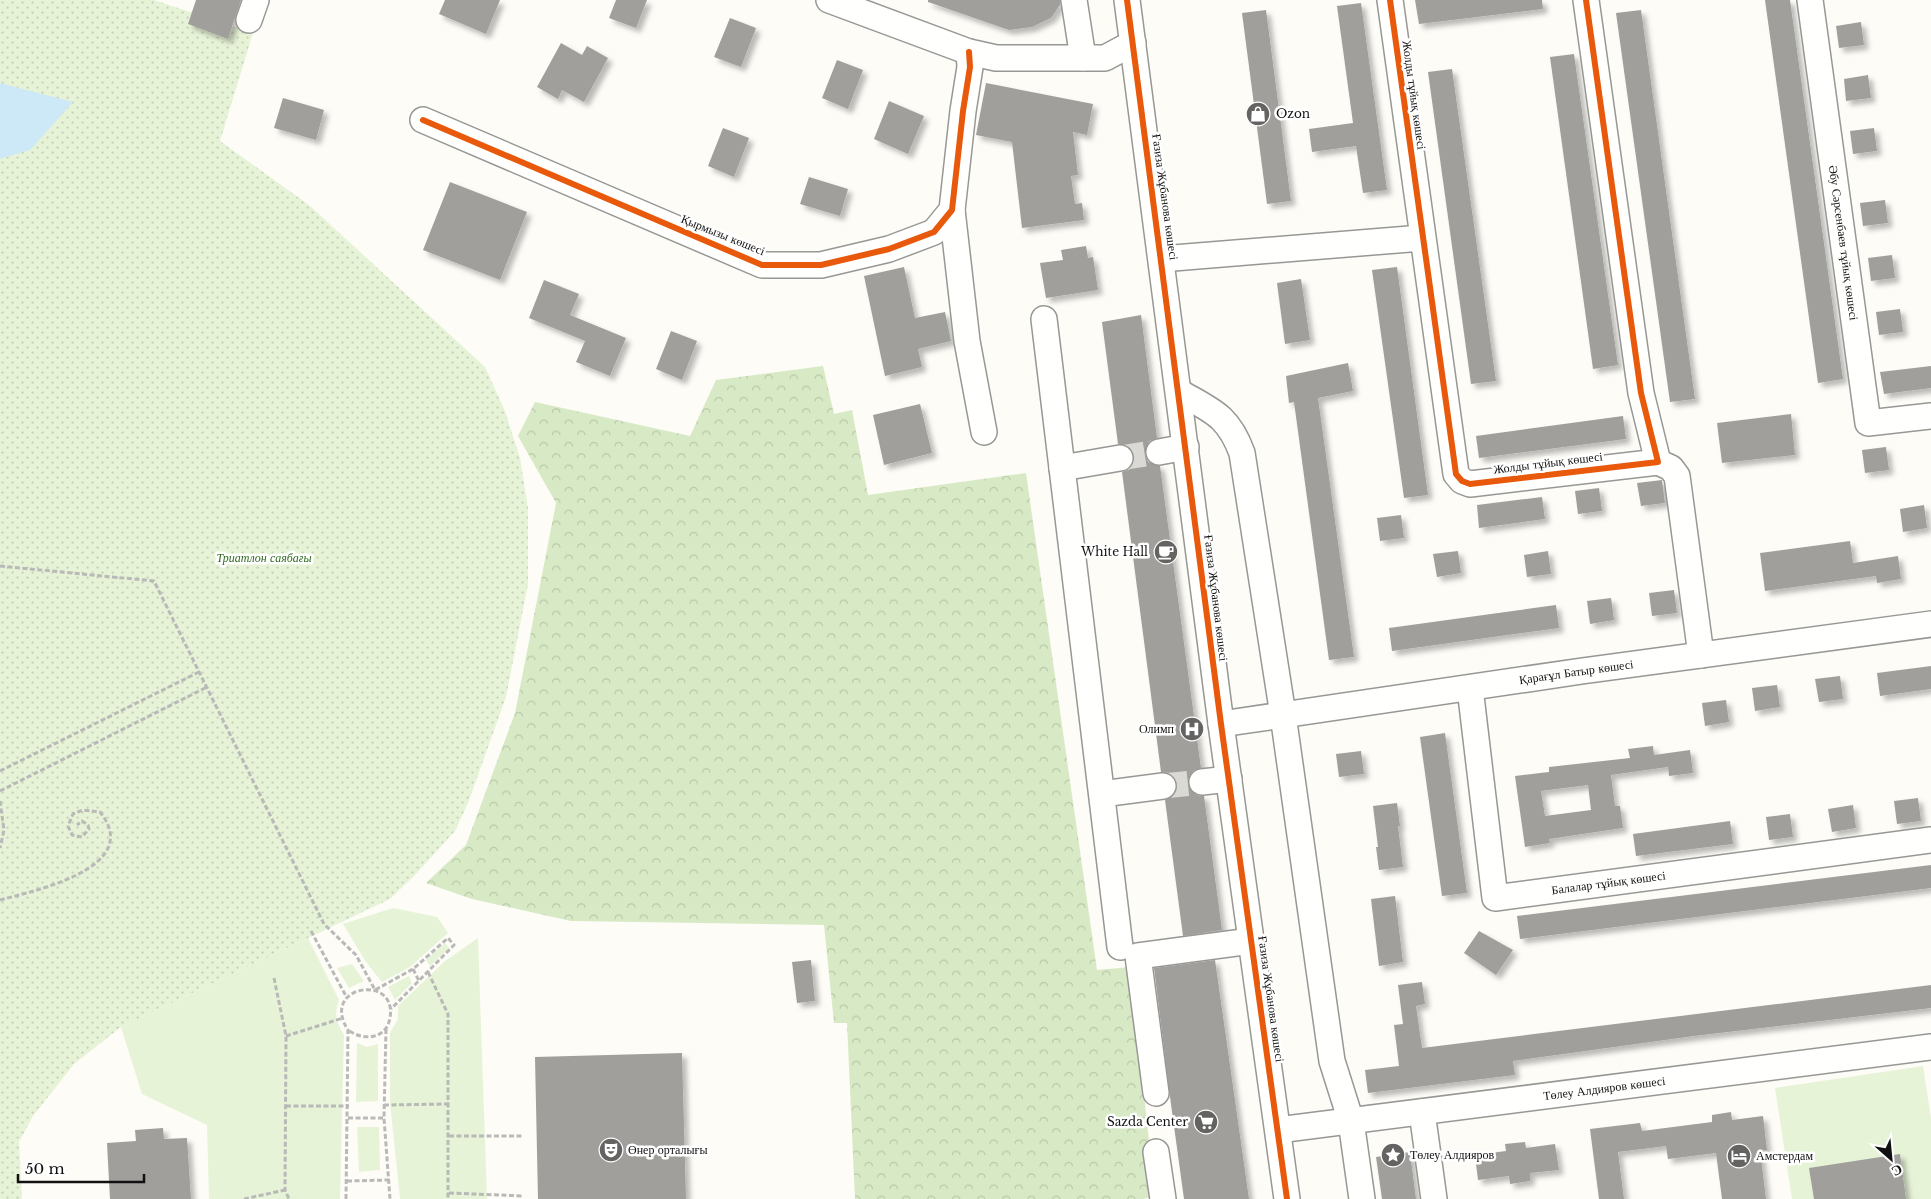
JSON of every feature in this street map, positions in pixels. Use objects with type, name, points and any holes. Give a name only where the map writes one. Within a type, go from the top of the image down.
[{"type":"street","points":[[829,0],[969,52],[996,58],[1105,58],[1133,43]]},
{"type":"street","points":[[1074,0],[1083,58]]},
{"type":"street","name":"Ғазиза Жұбанова көшесі","points":[[1127,0],[1221,724],[1287,1199]]},
{"type":"street","name":"Жолды тұйық көшесі","points":[[1390,0],[1456,474],[1462,481],[1470,484],[1658,462]]},
{"type":"street","points":[[1586,0],[1641,393],[1658,462],[1671,468],[1677,476],[1701,655]]},
{"type":"street","name":"Әбу Сәрсенбаев тұйық көшесі","points":[[1810,0],[1868,423],[1931,416]]},
{"type":"street","points":[[969,52],[970,67],[952,210],[967,341],[984,432]]},
{"type":"street","name":"Қырмызы көшесі","points":[[423,120],[762,265],[821,265],[889,249],[934,232],[952,210]]},
{"type":"street","points":[[1161,258],[1422,238]]},
{"type":"street","points":[[1044,319],[1120,947]]},
{"type":"street","points":[[1179,392],[1218,415],[1234,432],[1242,453],[1283,715],[1332,1060],[1352,1121],[1362,1199]]},
{"type":"street","points":[[1158,452],[1186,447]]},
{"type":"street","points":[[1062,468],[1120,458]]},
{"type":"street","name":"Қарағұл Батыр көшесі","points":[[1221,724],[1931,624]]},
{"type":"street","name":"Балалар тұйық көшесі","points":[[1470,688],[1495,898],[1931,840]]},
{"type":"street","points":[[1202,782],[1229,779]]},
{"type":"street","points":[[1102,794],[1163,786]]},
{"type":"street","points":[[1156,1093],[1138,956],[1252,941]]},
{"type":"street","name":"Төлеу Алдияров көшесі","points":[[1278,1130],[1931,1047]]},
{"type":"street","points":[[1422,1112],[1434,1199]]},
{"type":"street","points":[[1156,1152],[1163,1199]]},
{"type":"path","points":[[0,566],[154,581],[324,924],[356,955],[375,990],[387,999],[391,1009],[390,1022],[386,1028],[372,1037],[363,1038],[348,1030]]},
{"type":"path","points":[[0,771],[199,672]]},
{"type":"path","points":[[0,791],[207,687]]},
{"type":"path","points":[[0,801],[4,830],[0,848]]},
{"type":"path","points":[[0,900],[64,882],[85,872],[96,863],[108,844],[110,831],[105,819],[100,812],[83,810],[73,814],[68,826],[72,835],[82,837],[89,829],[88,825],[82,822],[77,825]]},
{"type":"path","points":[[310,931],[346,998]]},
{"type":"path","points":[[346,1199],[349,1106],[348,1030],[343,1018],[343,1006],[346,998],[359,989],[375,990],[413,969],[448,938],[454,946],[391,1009]]},
{"type":"path","points":[[413,969],[419,981]]},
{"type":"path","points":[[428,972],[448,1014],[450,1193],[448,1199]]},
{"type":"path","points":[[274,978],[286,1036],[285,1190],[289,1199]]},
{"type":"path","points":[[286,1036],[343,1018]]},
{"type":"path","points":[[386,1028],[384,1118],[390,1199]]},
{"type":"path","points":[[384,1105],[449,1104]]},
{"type":"path","points":[[286,1106],[349,1106]]},
{"type":"path","points":[[348,1118],[384,1118]]},
{"type":"path","points":[[449,1136],[524,1136]]},
{"type":"path","points":[[347,1181],[389,1180]]},
{"type":"path","points":[[244,1199],[285,1190]]},
{"type":"path","points":[[450,1193],[524,1196]]},
{"type":"green space","name":"Триатлон саябағы","points":[[0,0],[154,0],[253,33],[220,141],[309,205],[485,367],[505,411],[520,458],[528,508],[528,584],[506,697],[468,803],[455,831],[416,874],[390,899],[121,1027],[74,1064],[33,1116],[19,1142],[22,1199],[0,1199]]},
{"type":"green space","points":[[823,366],[834,414],[852,410],[868,495],[1026,473],[1097,970],[1130,967],[1155,1196],[1143,1199],[855,1199],[847,1023],[834,1023],[824,925],[571,921],[472,899],[426,883],[466,845],[515,713],[556,503],[518,436],[535,402],[690,436],[716,380]]},
{"type":"green space","points":[[393,908],[437,917],[448,933],[410,967],[382,982],[366,962],[343,924]]},
{"type":"green space","points":[[308,938],[339,1000],[337,1018],[344,1035],[340,1199],[209,1199],[207,1125],[142,1094],[121,1027]]},
{"type":"green space","points":[[478,938],[487,1199],[400,1199],[390,1102],[390,1033],[398,1019],[398,1006],[445,961]]},
{"type":"green space","points":[[445,943],[449,948],[430,966],[426,960]]},
{"type":"green space","points":[[352,964],[364,981],[349,988],[337,968]]},
{"type":"green space","points":[[409,976],[412,983],[395,1000],[388,987]]},
{"type":"green space","points":[[357,1043],[367,1047],[378,1044],[378,1101],[356,1102]]},
{"type":"green space","points":[[1923,1066],[1931,1118],[1931,1199],[1792,1199],[1775,1088]]},
{"type":"green space","points":[[357,1127],[379,1127],[380,1170],[359,1172]]},
{"type":"water","points":[[0,83],[73,102],[30,150],[0,159]]},
{"type":"building","points":[[196,0],[241,0],[228,39],[188,24]]},
{"type":"building","points":[[445,0],[500,0],[486,34],[439,14]]},
{"type":"building","points":[[616,0],[647,0],[636,28],[609,18]]},
{"type":"building","points":[[928,0],[1060,0],[1060,5],[1051,18],[1032,27],[1009,30],[928,2]]},
{"type":"building","points":[[1415,0],[1542,0],[1543,9],[1419,24]]},
{"type":"building","points":[[1765,0],[1790,0],[1843,379],[1818,383]]},
{"type":"building","points":[[1361,3],[1387,190],[1363,193],[1356,146],[1312,152],[1309,129],[1353,123],[1337,6]]},
{"type":"building","points":[[1266,10],[1291,201],[1267,204],[1242,13]]},
{"type":"building","points":[[1641,10],[1695,399],[1670,402],[1616,13]]},
{"type":"building","points":[[730,18],[756,28],[741,67],[714,57]]},
{"type":"building","points":[[1861,22],[1864,45],[1839,48],[1836,26]]},
{"type":"building","points":[[561,43],[582,55],[587,46],[608,58],[584,102],[562,90],[558,99],[537,87]]},
{"type":"building","points":[[1574,54],[1618,365],[1593,369],[1550,57]]},
{"type":"building","points":[[837,60],[863,70],[848,109],[822,98]]},
{"type":"building","points":[[1452,69],[1496,381],[1471,384],[1428,72]]},
{"type":"building","points":[[1868,75],[1871,98],[1846,101],[1844,79]]},
{"type":"building","points":[[986,83],[1093,104],[1087,135],[1073,132],[1078,175],[1071,176],[1075,204],[1082,203],[1084,220],[1022,228],[1012,142],[976,135]]},
{"type":"building","points":[[283,98],[324,110],[316,140],[274,128]]},
{"type":"building","points":[[889,101],[924,116],[908,154],[874,139]]},
{"type":"building","points":[[723,128],[749,138],[734,177],[708,166]]},
{"type":"building","points":[[1874,128],[1877,151],[1853,154],[1850,131]]},
{"type":"building","points":[[809,177],[848,189],[840,216],[800,204]]},
{"type":"building","points":[[450,182],[527,212],[500,280],[423,250]]},
{"type":"building","points":[[1885,200],[1888,223],[1863,226],[1860,203]]},
{"type":"building","points":[[1086,246],[1088,258],[1093,257],[1098,290],[1046,298],[1040,263],[1063,260],[1061,250]]},
{"type":"building","points":[[1892,255],[1895,278],[1871,281],[1868,258]]},
{"type":"building","points":[[904,267],[915,318],[945,312],[951,341],[918,349],[922,367],[885,376],[864,276]]},
{"type":"building","points":[[1397,267],[1428,495],[1404,498],[1372,270]]},
{"type":"building","points":[[1301,279],[1310,340],[1285,344],[1277,283]]},
{"type":"building","points":[[544,280],[579,294],[570,315],[626,338],[610,376],[576,362],[585,341],[529,318]]},
{"type":"building","points":[[1900,309],[1903,332],[1879,335],[1876,312]]},
{"type":"building","points":[[1141,315],[1157,438],[1149,441],[1145,454],[1148,462],[1160,466],[1201,768],[1194,770],[1189,776],[1188,784],[1196,795],[1204,796],[1222,930],[1183,936],[1165,800],[1176,792],[1177,784],[1169,773],[1161,772],[1122,472],[1130,469],[1134,456],[1131,448],[1118,444],[1102,322]]},
{"type":"building","points":[[671,331],[697,341],[682,380],[656,369]]},
{"type":"building","points":[[1348,363],[1353,391],[1318,398],[1354,657],[1329,660],[1294,402],[1289,403],[1286,376]]},
{"type":"building","points":[[1931,366],[1931,388],[1884,394],[1880,372]]},
{"type":"building","points":[[920,404],[932,453],[884,465],[873,415]]},
{"type":"building","points":[[1791,414],[1795,455],[1722,463],[1717,423]]},
{"type":"building","points":[[1623,416],[1626,439],[1479,458],[1476,436]]},
{"type":"building","points":[[1886,447],[1889,470],[1865,473],[1862,450]]},
{"type":"building","points":[[1662,480],[1665,503],[1641,506],[1637,483]]},
{"type":"building","points":[[1599,488],[1602,511],[1578,514],[1575,491]]},
{"type":"building","points":[[1542,497],[1545,519],[1479,528],[1477,505]]},
{"type":"building","points":[[1924,505],[1927,528],[1903,532],[1900,509]]},
{"type":"building","points":[[1401,515],[1404,538],[1380,541],[1377,518]]},
{"type":"building","points":[[1850,541],[1853,563],[1898,556],[1901,579],[1877,583],[1876,576],[1765,591],[1760,553]]},
{"type":"building","points":[[1458,551],[1461,573],[1437,577],[1433,554]]},
{"type":"building","points":[[1548,551],[1551,574],[1527,577],[1524,555]]},
{"type":"building","points":[[1674,590],[1677,613],[1652,616],[1649,593]]},
{"type":"building","points":[[1611,598],[1614,620],[1590,624],[1587,601]]},
{"type":"building","points":[[1556,605],[1559,628],[1392,651],[1389,628]]},
{"type":"building","points":[[1931,666],[1931,689],[1880,696],[1877,673]]},
{"type":"building","points":[[1840,676],[1843,699],[1819,702],[1815,679]]},
{"type":"building","points":[[1777,685],[1780,707],[1755,711],[1752,688]]},
{"type":"building","points":[[1726,700],[1729,722],[1705,726],[1702,703]]},
{"type":"building","points":[[1445,733],[1467,893],[1442,896],[1420,737]]},
{"type":"building","points":[[1653,746],[1654,755],[1690,750],[1693,773],[1669,776],[1668,767],[1611,775],[1615,806],[1620,806],[1623,828],[1549,839],[1550,843],[1525,847],[1515,776],[1549,772],[1549,767],[1630,758],[1628,749]],"holes":[[[1588,785],[1591,810],[1545,816],[1541,791]]]},
{"type":"building","points":[[1361,751],[1364,774],[1339,777],[1336,754]]},
{"type":"building","points":[[1918,798],[1921,821],[1897,824],[1894,801]]},
{"type":"building","points":[[1397,803],[1403,867],[1379,870],[1373,806]]},
{"type":"building","points":[[1853,805],[1856,828],[1832,832],[1828,809]]},
{"type":"building","points":[[1790,814],[1793,837],[1769,840],[1766,817]]},
{"type":"building","points":[[1730,821],[1733,844],[1636,856],[1633,834]]},
{"type":"building","points":[[1931,865],[1931,888],[1520,939],[1517,916]]},
{"type":"building","points":[[1395,896],[1403,962],[1379,966],[1371,899]]},
{"type":"building","points":[[1479,931],[1513,950],[1496,975],[1464,953]]},
{"type":"building","points":[[811,960],[815,1001],[797,1003],[792,962]]},
{"type":"building","name":"Sazda Center","points":[[1215,960],[1249,1199],[1184,1199],[1154,968]]},
{"type":"building","points":[[1422,982],[1425,1004],[1416,1006],[1422,1048],[1931,985],[1931,1008],[1694,1036],[1513,1061],[1515,1075],[1368,1093],[1365,1070],[1399,1066],[1394,1025],[1403,1024],[1398,985]]},
{"type":"building","name":"Өнер орталығы","points":[[682,1053],[686,1199],[538,1199],[535,1057]]},
{"type":"building","name":"Амстердам","points":[[1731,1112],[1732,1120],[1763,1116],[1767,1150],[1760,1150],[1766,1199],[1722,1199],[1716,1153],[1668,1159],[1666,1146],[1618,1152],[1624,1199],[1599,1199],[1590,1129],[1640,1123],[1642,1131],[1712,1122],[1712,1115]]},
{"type":"building","points":[[163,1128],[164,1139],[187,1138],[191,1199],[110,1199],[107,1143],[136,1141],[135,1130]]},
{"type":"building","points":[[1525,1142],[1526,1148],[1555,1144],[1559,1170],[1530,1173],[1530,1181],[1510,1184],[1509,1176],[1478,1180],[1475,1155],[1506,1151],[1505,1144]]},
{"type":"building","points":[[1410,1152],[1416,1199],[1382,1199],[1376,1157]]},
{"type":"building","points":[[1900,1154],[1906,1199],[1814,1199],[1809,1168]]},
{"type":"tunnel","points":[[1120,458],[1159,452]]},
{"type":"tunnel","points":[[1163,786],[1202,782]]},
{"type":"cycle path","points":[[1127,0],[1221,724],[1287,1199]]},
{"type":"cycle path","points":[[1390,0],[1456,474],[1462,481],[1470,484],[1658,462],[1641,393],[1586,0]]},
{"type":"cycle path","points":[[423,120],[762,265],[821,265],[889,249],[934,232],[952,210],[970,67],[969,52]]},
{"type":"place","name":"Ozon","points":[[1258,114]]},
{"type":"place","name":"White Hall","points":[[1166,552]]},
{"type":"place","name":"Олимп","points":[[1192,729]]},
{"type":"place","name":"Sazda Center","points":[[1206,1122]]},
{"type":"place","name":"Өнер орталығы","points":[[611,1150]]},
{"type":"place","name":"Төлеу Алдияров","points":[[1393,1155]]},
{"type":"place","name":"Амстердам","points":[[1739,1156]]}]
